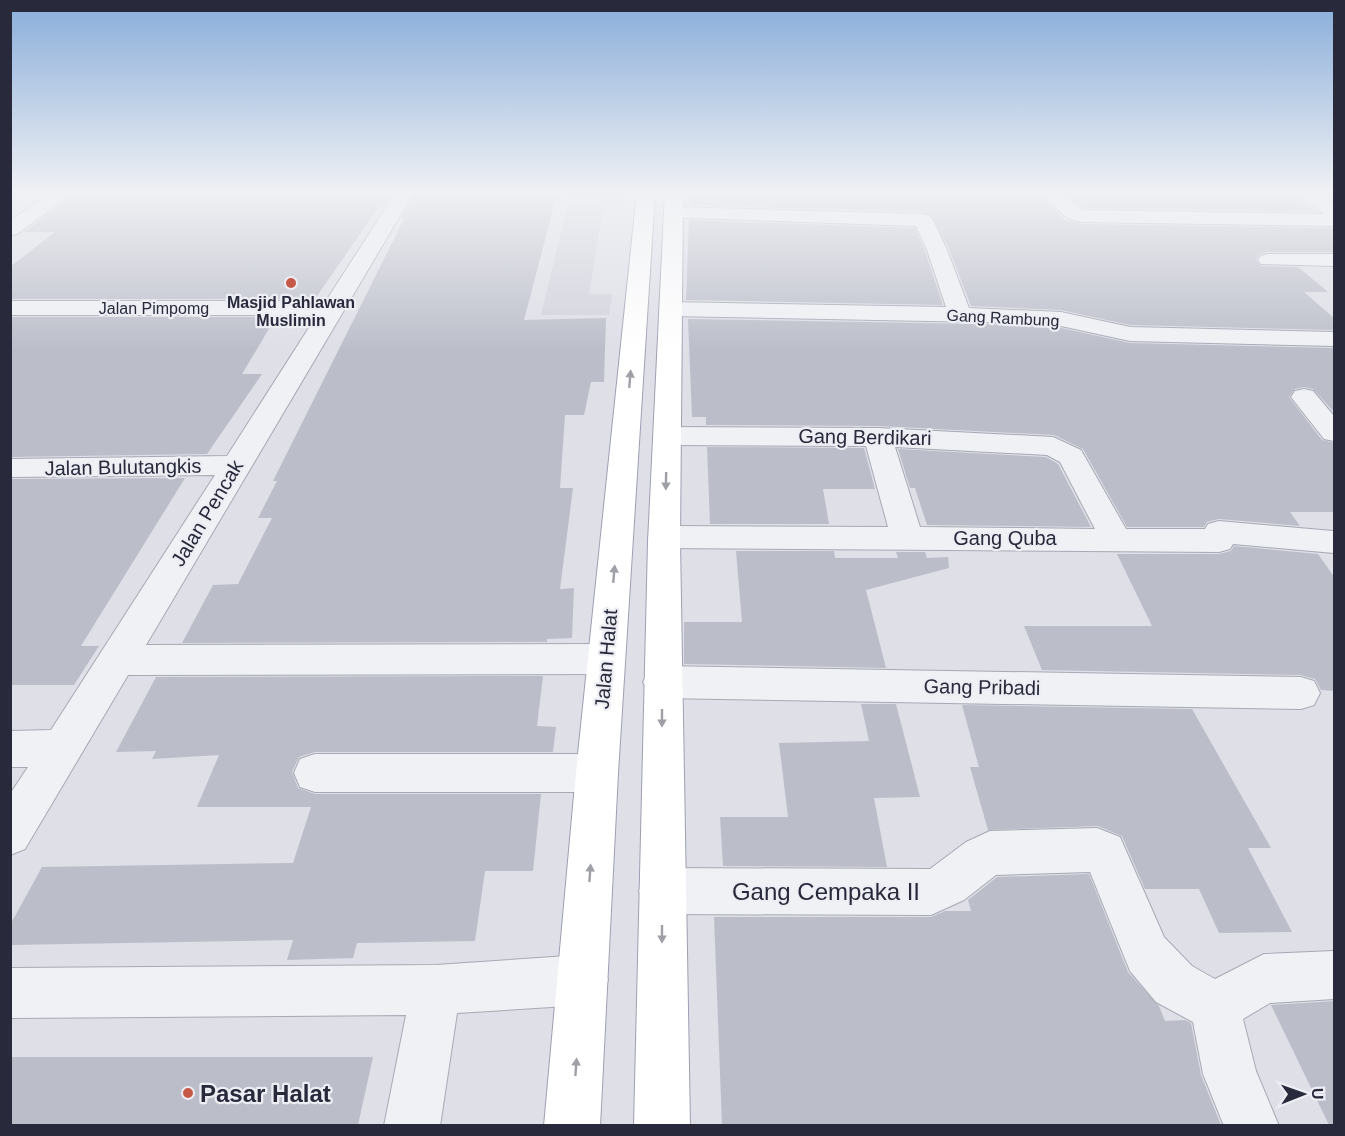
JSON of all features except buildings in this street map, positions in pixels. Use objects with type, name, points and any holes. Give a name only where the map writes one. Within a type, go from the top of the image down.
[{"type":"main road","name":"Jalan Halat","points":[[572,1125],[606,659],[659,245]]},
{"type":"main road","points":[[662,1125],[662,682],[670,309],[667,245]]},
{"type":"street","name":"Jalan Pencak","points":[[10,834],[373,245]]},
{"type":"street","points":[[935,245],[960,315]]},
{"type":"street","points":[[1268,260],[1335,260]]},
{"type":"street","name":"Jalan Pimpomg","points":[[10,308],[334,308]]},
{"type":"street","name":"Gang Rambung","points":[[670,309],[1052,318],[1130,334],[1335,339]]},
{"type":"street","points":[[1304,397],[1335,433]]},
{"type":"street","name":"Gang Berdikari","points":[[667,436],[878,437],[1053,446],[1063,449],[1071,456],[1116,539]]},
{"type":"street","points":[[878,437],[907,538]]},
{"type":"street","name":"Jalan Bulutangkis","points":[[10,468],[236,465]]},
{"type":"street","name":"Gang Quba","points":[[664,537],[1219,541],[1219,532],[1334,543]]},
{"type":"street","points":[[118,660],[606,659]]},
{"type":"street","name":"Gang Pribadi","points":[[662,682],[1301,693]]},
{"type":"street","points":[[10,749],[64,748]]},
{"type":"street","points":[[315,773],[597,773]]},
{"type":"street","name":"Gang Cempaka II","points":[[662,891],[931,892],[947,887],[990,853],[1097,850],[1104,853],[1109,862],[1147,954],[1174,984],[1215,1007]]},
{"type":"street","points":[[1252,1125],[1230,1074],[1215,1007],[1264,979],[1335,975]]},
{"type":"street","points":[[10,993],[436,990],[583,980]]},
{"type":"street","points":[[412,1125],[436,990]]},
{"type":"shaded area","points":[[558,245],[597,245],[589,294],[612,294],[609,315],[541,315]]},
{"type":"place","name":"Masjid Pahlawan Muslimin","points":[[291,283]]},
{"type":"place","name":"Pasar Halat","points":[[188,1093]]}]
